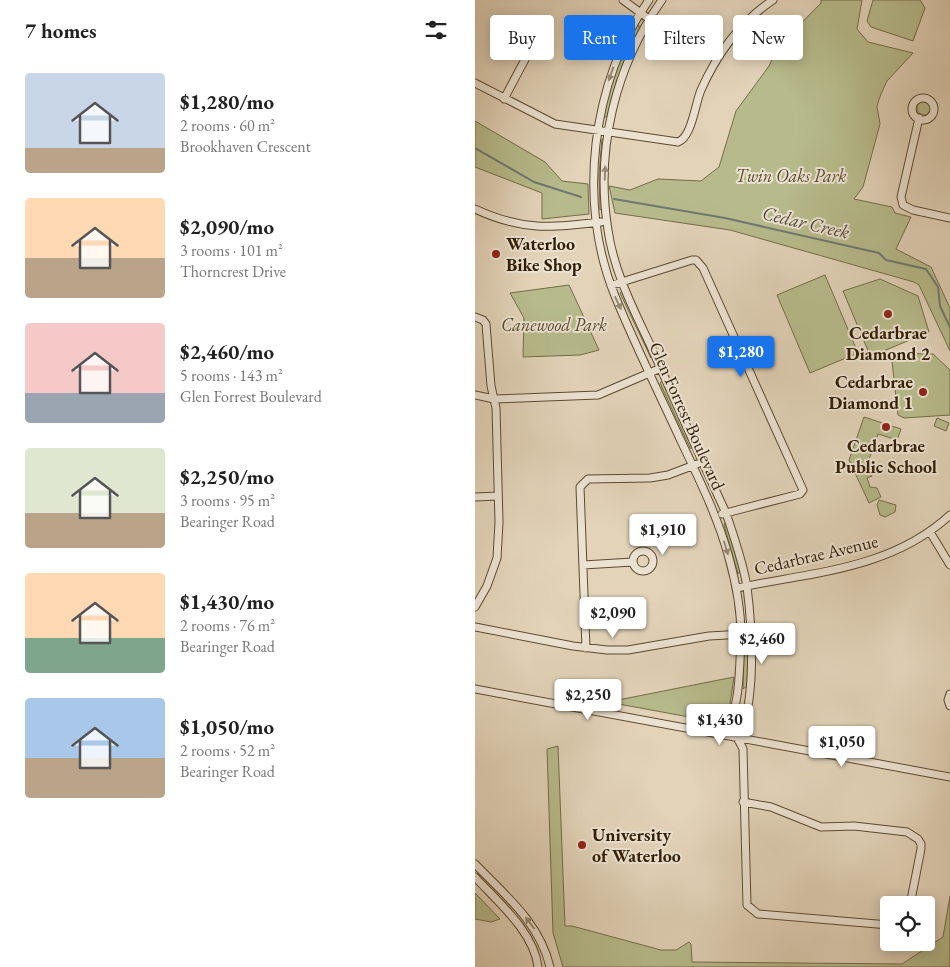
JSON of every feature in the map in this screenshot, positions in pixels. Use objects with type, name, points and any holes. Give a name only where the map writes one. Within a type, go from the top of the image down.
[{"type":"street","points":[[623,0],[645,16]]},
{"type":"street","name":"Glen Forrest Boulevard","points":[[649,0],[640,13],[616,61],[603,100],[597,131],[594,173],[597,223],[612,285],[715,516],[737,588],[741,634],[738,694],[733,727],[738,738]]},
{"type":"street","name":"Glen Forrest Boulevard","points":[[651,15],[662,0]]},
{"type":"street","points":[[475,83],[555,124],[678,142],[688,133],[701,90],[717,58],[746,22],[773,0]]},
{"type":"street","name":"Glen Forrest Boulevard","points":[[645,27],[620,81],[608,133],[605,173],[607,222],[621,281],[726,513],[747,586],[750,633],[750,690],[743,729],[738,738]]},
{"type":"street","points":[[504,99],[525,60]]},
{"type":"street","points":[[919,118],[901,197],[903,205],[913,210],[950,218]]},
{"type":"street","points":[[475,209],[503,221],[529,226],[607,222]]},
{"type":"street","points":[[612,285],[696,260],[703,268],[803,490],[800,494],[715,516]]},
{"type":"street","points":[[475,317],[483,320],[486,324],[491,386],[494,399],[498,496],[497,558],[487,586],[475,606]]},
{"type":"street","points":[[475,395],[494,399],[598,396],[661,368]]},
{"type":"street","points":[[585,648],[580,487],[583,482],[588,479],[668,475],[703,462]]},
{"type":"street","points":[[475,497],[498,496]]},
{"type":"street","name":"Cedarbrae Avenue","points":[[737,588],[876,560],[930,532],[950,515]]},
{"type":"street","points":[[930,532],[950,565]]},
{"type":"street","points":[[583,565],[633,562]]},
{"type":"street","points":[[475,627],[585,648],[628,650],[707,637],[750,633]]},
{"type":"street","points":[[475,689],[950,777]]},
{"type":"street","points":[[950,694],[950,706]]},
{"type":"street","points":[[738,738],[743,749],[747,905],[758,914],[880,924]]},
{"type":"street","points":[[743,802],[771,807],[821,827],[854,826],[907,832],[913,835],[918,839],[921,847],[912,896]]},
{"type":"street","points":[[475,864],[538,932],[549,967]]},
{"type":"street","points":[[475,878],[522,930],[531,944],[538,967]]},
{"type":"green space","name":"Twin Oaks Park","points":[[821,0],[862,0],[857,29],[868,42],[913,53],[887,81],[881,94],[877,106],[880,124],[863,187],[854,199],[892,207],[895,213],[911,217],[896,249],[931,267],[950,308],[950,351],[919,285],[914,282],[730,230],[615,213],[609,186],[630,190],[658,179],[701,181],[719,167],[736,111],[772,60],[803,60],[803,21],[821,3]]},
{"type":"green space","points":[[873,0],[920,0],[925,8],[913,41],[871,27],[867,21]]},
{"type":"green space","points":[[638,24],[640,28],[635,39],[635,29]]},
{"type":"green space","points":[[620,60],[626,60],[617,80],[607,116],[604,118],[604,109]]},
{"type":"green space","points":[[924,101],[929,103],[931,108],[929,113],[924,115],[919,113],[917,108],[919,103]]},
{"type":"green space","points":[[475,121],[545,162],[562,181],[588,184],[589,214],[542,219],[542,193],[475,167]]},
{"type":"green space","points":[[602,139],[604,140],[603,208],[600,210],[599,174]]},
{"type":"green space","points":[[825,275],[858,353],[810,373],[777,295]]},
{"type":"green space","name":"Cedarbrae Diamond 2","points":[[880,279],[918,296],[929,332],[874,355],[869,353],[843,291]]},
{"type":"green space","name":"Canewood Park","points":[[569,285],[599,350],[580,355],[523,357],[524,318],[510,293]]},
{"type":"green space","points":[[623,291],[651,358],[620,293]]},
{"type":"green space","name":"Cedarbrae Diamond 1","points":[[891,353],[933,354],[950,370],[950,415],[904,418],[898,415]]},
{"type":"green space","points":[[663,380],[693,449],[690,448],[660,383]]},
{"type":"green space","points":[[864,417],[901,429],[897,440],[878,434],[867,465],[872,476],[867,478],[870,487],[877,488],[881,497],[869,503],[849,460]]},
{"type":"green space","points":[[937,418],[949,423],[946,431],[934,426]]},
{"type":"green space","points":[[879,500],[896,505],[895,512],[885,517],[880,515],[877,505]]},
{"type":"green space","points":[[725,523],[727,524],[740,571],[738,574],[724,525]]},
{"type":"green space","points":[[746,646],[748,648],[747,686],[743,689],[744,648]]},
{"type":"green space","points":[[734,677],[727,724],[608,702]]},
{"type":"green space","points":[[558,746],[565,926],[572,926],[661,950],[676,950],[689,942],[691,944],[692,962],[902,964],[922,951],[935,951],[935,942],[943,937],[950,896],[950,967],[563,967],[553,933],[547,749]]},
{"type":"green space","points":[[475,893],[500,919],[491,922],[475,919]]},
{"type":"waterway","name":"Cedar Creek","points":[[475,148],[534,182],[581,197]]},
{"type":"waterway","name":"Cedar Creek","points":[[614,199],[725,218],[879,253],[886,260],[926,269],[938,287],[940,306],[950,327]]},
{"type":"place","name":"Waterloo Bike Shop","points":[[496,254]]},
{"type":"place","name":"Cedarbrae Diamond 2","points":[[888,314]]},
{"type":"place","name":"Cedarbrae Diamond 1","points":[[923,392]]},
{"type":"place","name":"Cedarbrae Public School","points":[[886,427]]},
{"type":"place","name":"University of Waterloo","points":[[582,845]]}]
